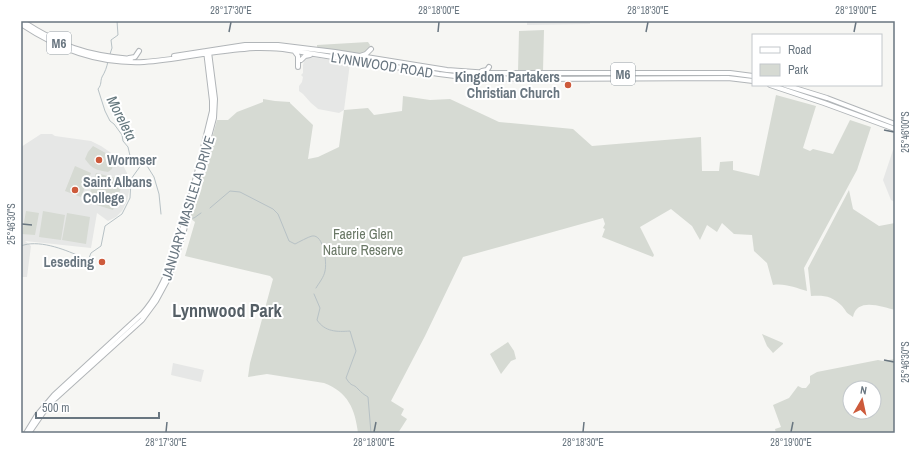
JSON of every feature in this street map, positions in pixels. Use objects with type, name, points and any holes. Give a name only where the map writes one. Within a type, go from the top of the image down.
[{"type":"main road","name":"LYNNWOOD ROAD","points":[[22,21],[59,43],[99,57]]},
{"type":"main road","name":"LYNNWOOD ROAD","points":[[21,24],[58,46],[81,54],[146,62],[245,45],[268,44],[307,48],[460,72],[613,74],[640,72],[644,69],[647,72],[659,73],[730,73],[752,76]]},
{"type":"main road","points":[[268,44],[301,51],[303,48],[307,48]]},
{"type":"main road","name":"LYNNWOOD ROAD","points":[[113,59],[148,59],[261,48],[301,51],[439,74],[492,79],[728,78],[752,81]]},
{"type":"main road","points":[[357,56],[366,54],[371,49]]},
{"type":"main road","points":[[123,59],[133,58],[139,51]]},
{"type":"main road","points":[[211,62],[213,55],[224,51]]},
{"type":"main road","points":[[294,51],[298,56],[298,67]]},
{"type":"main road","name":"JANUARY MASILELA DRIVE","points":[[29,433],[49,404],[57,396],[142,320],[156,301],[166,283],[176,258],[213,123],[216,99],[211,62],[208,52]]},
{"type":"main road","name":"JANUARY MASILELA DRIVE","points":[[26,433],[37,415],[54,395],[142,314],[160,290],[173,258],[211,120],[212,101],[208,69],[208,52]]},
{"type":"main road","points":[[199,54],[204,56],[208,69]]},
{"type":"main road","points":[[301,60],[306,55],[327,56]]},
{"type":"main road","points":[[447,70],[483,71],[487,70],[489,67]]},
{"type":"main road","points":[[460,72],[488,76],[492,79]]},
{"type":"main road","points":[[489,73],[492,76],[499,77],[532,79]]},
{"type":"main road","points":[[554,74],[575,75],[578,79]]},
{"type":"main road","points":[[773,86],[857,114]]},
{"type":"main road","points":[[789,86],[824,97],[895,124]]},
{"type":"main road","points":[[793,87],[822,99],[826,103]]},
{"type":"main road","points":[[824,97],[829,103],[895,129]]},
{"type":"shaded area","points":[[527,21],[590,21],[590,24],[527,25]]},
{"type":"shaded area","points":[[306,56],[350,63],[344,110],[339,113],[318,109],[299,91]]},
{"type":"shaded area","name":"Saint Albans College","points":[[41,134],[52,134],[55,136],[91,141],[101,146],[120,159],[127,173],[130,187],[127,201],[122,211],[116,217],[108,221],[97,213],[91,248],[25,241],[31,246],[27,277],[21,277],[21,147]]},
{"type":"shaded area","points":[[893,150],[895,150],[895,202],[891,200],[883,180]]},
{"type":"shaded area","points":[[173,363],[204,370],[201,382],[171,375]]},
{"type":"green space","points":[[544,30],[543,71],[518,71],[519,31]]},
{"type":"green space","points":[[368,42],[370,45],[368,51],[358,54],[317,47],[317,45]]},
{"type":"green space","name":"Faerie Glen Nature Reserve","points":[[776,95],[816,106],[803,148],[810,151],[813,149],[833,154],[850,120],[871,127],[857,170],[804,268],[807,291],[786,285],[773,285],[767,263],[754,251],[752,235],[734,234],[722,223],[717,232],[707,225],[700,240],[692,226],[671,209],[640,227],[654,255],[653,257],[602,237],[605,229],[603,228],[605,224],[603,218],[463,257],[425,336],[391,401],[404,409],[401,415],[407,419],[398,433],[358,433],[355,416],[345,396],[324,383],[267,374],[248,377],[250,363],[273,279],[270,276],[185,256],[195,222],[190,218],[217,120],[228,120],[237,112],[263,102],[263,99],[290,102],[313,125],[308,159],[318,157],[339,147],[344,110],[368,108],[374,115],[402,111],[403,96],[430,100],[450,99],[499,122],[573,129],[592,146],[701,137],[702,171],[719,171],[720,162],[733,161],[733,170],[759,176]]},
{"type":"green space","name":"Wormser","points":[[93,146],[111,156],[114,160],[112,169],[108,172],[100,171],[90,165],[85,159]]},
{"type":"green space","points":[[75,166],[91,173],[81,197],[65,191]]},
{"type":"green space","points":[[96,173],[124,180],[113,210],[87,202]]},
{"type":"green space","points":[[849,190],[853,209],[879,226],[895,223],[895,310],[865,305],[859,307],[855,311],[853,317],[831,298],[824,296],[811,296],[808,268]]},
{"type":"green space","points":[[26,211],[39,213],[35,235],[22,234]]},
{"type":"green space","points":[[43,211],[65,215],[61,240],[39,237]]},
{"type":"green space","points":[[67,213],[90,217],[86,244],[62,240]]},
{"type":"green space","points":[[762,334],[783,344],[773,353],[767,346]]},
{"type":"green space","points":[[508,342],[514,351],[516,359],[511,361],[501,374],[490,354]]},
{"type":"green space","points":[[895,359],[895,433],[776,433],[775,429],[781,427],[773,405],[789,398],[798,386],[806,388],[810,383],[810,376],[817,372],[878,360],[883,361]]},
{"type":"waterway","name":"Moreleta","points":[[110,54],[112,48],[111,40],[118,35],[117,21]]},
{"type":"waterway","name":"Moreleta","points":[[108,61],[98,89],[105,111],[110,121],[122,135],[123,141],[128,147],[131,160],[144,161],[154,177],[159,194],[161,214]]},
{"type":"waterway","points":[[21,246],[27,244],[42,244],[66,250],[79,256],[83,263],[87,263],[91,253],[101,246],[105,226],[122,214],[130,198],[131,179],[144,161]]},
{"type":"waterway","name":"Moreleta","points":[[210,208],[230,191],[240,192],[273,209],[278,214],[289,241],[295,244],[312,236],[316,237],[322,244],[326,267],[324,275],[316,288]]},
{"type":"waterway","name":"Moreleta","points":[[192,218],[201,213]]},
{"type":"waterway","name":"Moreleta","points":[[314,294],[320,308],[317,320],[320,324],[332,330],[350,331],[356,351],[346,378],[368,397],[371,433]]},
{"type":"place","name":"Kingdom Partakers Christian Church","points":[[568,85]]},
{"type":"place","name":"Wormser","points":[[99,160]]},
{"type":"place","name":"Saint Albans College","points":[[75,190]]},
{"type":"place","name":"Leseding","points":[[102,262]]},
{"type":"district","name":"Lynnwood Park","points":[[227,310]]}]
